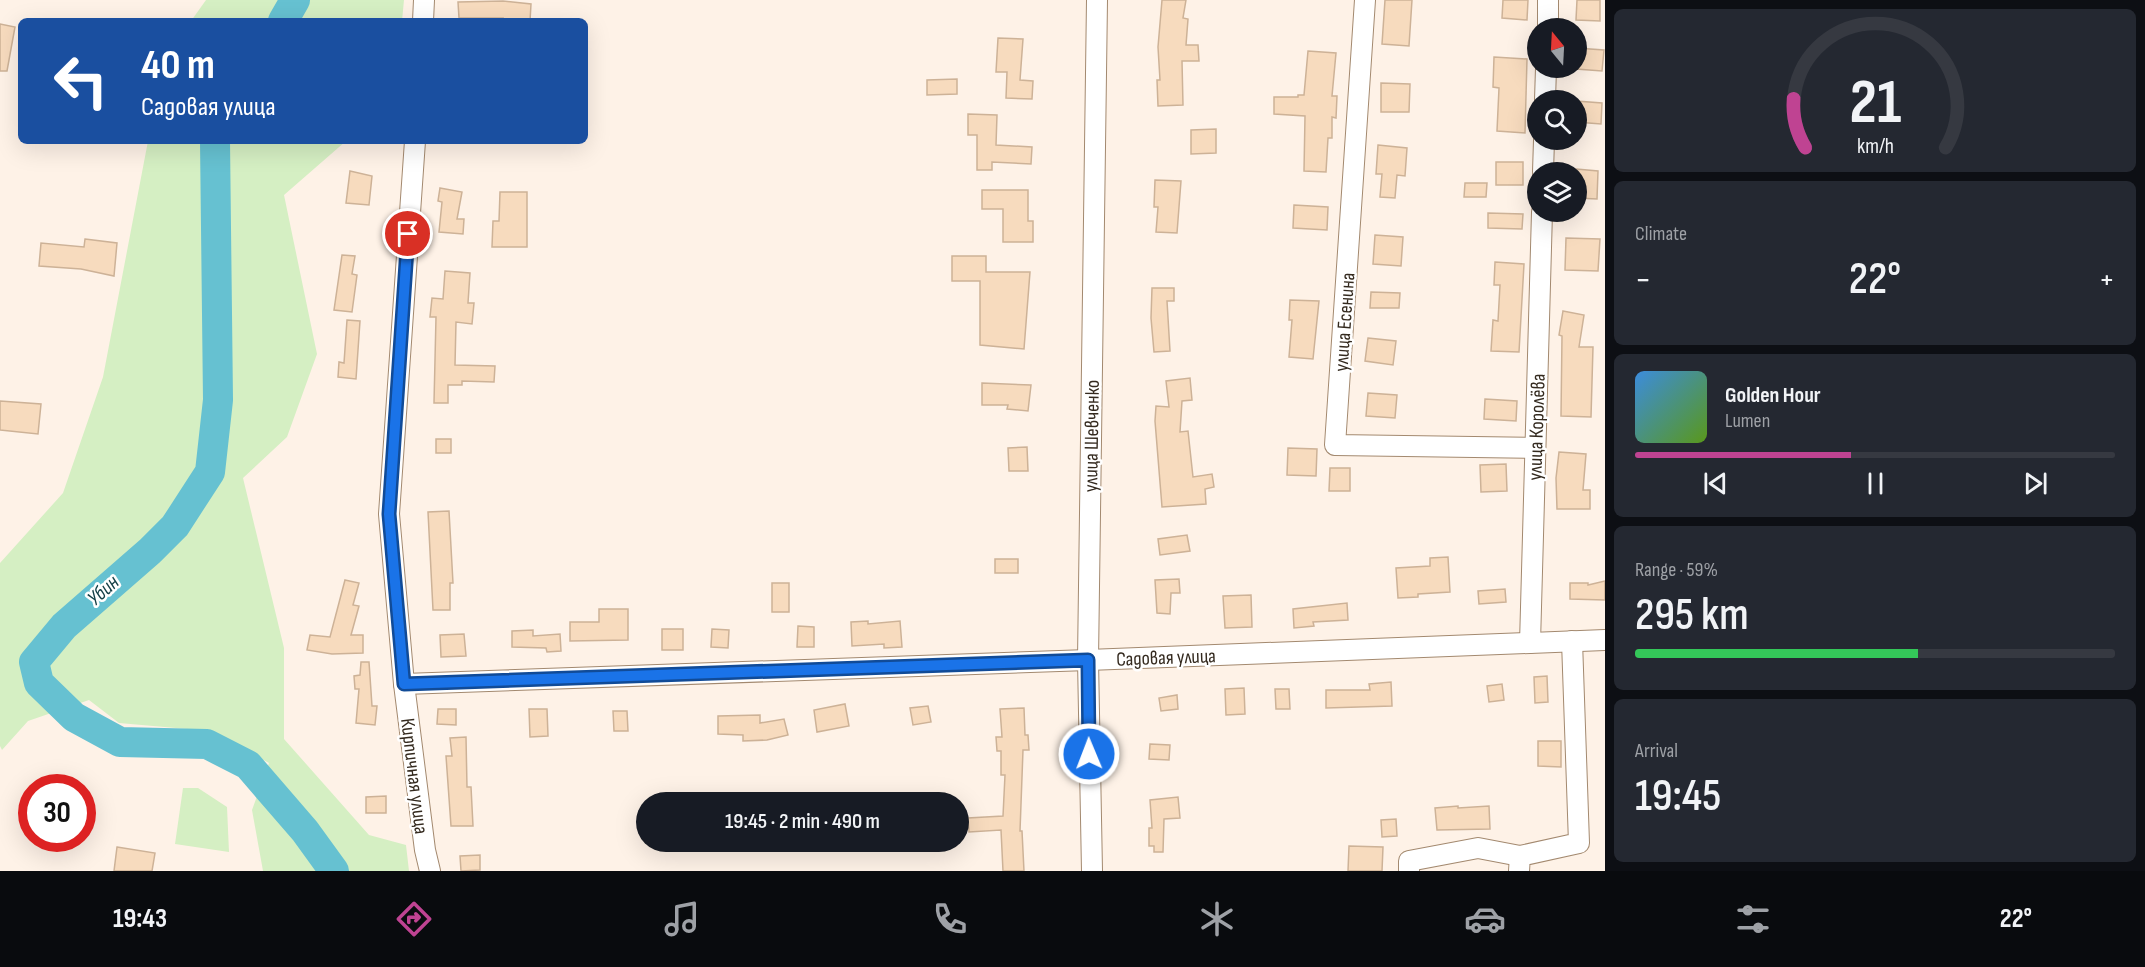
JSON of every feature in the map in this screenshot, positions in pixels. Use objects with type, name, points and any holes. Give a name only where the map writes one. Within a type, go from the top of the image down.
[{"type":"street","points":[[423,18],[424,0]]},
{"type":"street","name":"улица Шевченко","points":[[1092,871],[1088,660],[1097,0]]},
{"type":"street","name":"улица Есенина","points":[[1365,0],[1335,445],[1535,448]]},
{"type":"street","points":[[1548,0],[1548,18]]},
{"type":"street","name":"Кирпичная улица","points":[[415,144],[389,514],[404,684],[425,850],[430,871]]},
{"type":"street","name":"улица Королёва","points":[[1530,643],[1542,222]]},
{"type":"street","name":"Садовая улица","points":[[404,684],[1605,640]]},
{"type":"street","points":[[1409,871],[1409,861],[1478,848],[1520,863],[1579,843],[1572,641]]},
{"type":"green space","points":[[206,0],[404,0],[402,18],[193,18]]},
{"type":"green space","points":[[147,144],[343,144],[284,195],[317,354],[287,437],[243,478],[284,648],[284,739],[369,835],[406,845],[409,871],[263,871],[252,810],[269,763],[210,731],[119,723],[89,700],[28,721],[2,750],[0,746],[0,563],[63,493],[103,377]]},
{"type":"green space","points":[[183,788],[198,788],[227,807],[229,852],[175,844]]},
{"type":"building","points":[[1162,0],[1186,0],[1183,18],[1188,19],[1186,45],[1198,45],[1199,61],[1182,61],[1183,105],[1158,106],[1157,80],[1160,80],[1158,47]]},
{"type":"building","points":[[1385,0],[1412,0],[1409,46],[1382,44]]},
{"type":"building","points":[[1503,0],[1528,0],[1527,20],[1502,18]]},
{"type":"building","points":[[1577,0],[1600,0],[1600,21],[1576,18]]},
{"type":"building","points":[[503,1],[531,4],[530,18],[459,18],[458,2]]},
{"type":"building","points":[[0,24],[15,27],[7,71],[0,71]]},
{"type":"building","points":[[998,38],[1023,39],[1020,80],[1033,81],[1032,99],[1006,98],[1007,72],[996,72]]},
{"type":"building","points":[[1587,49],[1604,50],[1602,71],[1587,70]]},
{"type":"building","points":[[1308,51],[1336,53],[1332,96],[1337,96],[1336,118],[1332,117],[1332,138],[1328,138],[1326,172],[1304,171],[1305,116],[1274,114],[1274,97],[1304,95]]},
{"type":"building","points":[[1494,57],[1527,59],[1525,133],[1497,131],[1499,88],[1493,87]]},
{"type":"building","points":[[957,79],[957,94],[927,95],[927,80]]},
{"type":"building","points":[[1381,83],[1410,84],[1409,112],[1381,112]]},
{"type":"building","points":[[1587,102],[1602,103],[1601,124],[1587,123]]},
{"type":"building","points":[[968,114],[997,115],[996,145],[1032,147],[1031,164],[992,162],[992,170],[977,170],[977,135],[968,135]]},
{"type":"building","points":[[1216,129],[1216,153],[1191,154],[1191,130]]},
{"type":"building","points":[[1378,145],[1407,148],[1405,176],[1397,175],[1395,198],[1380,197],[1382,174],[1376,174]]},
{"type":"building","points":[[1496,162],[1523,162],[1523,185],[1496,185]]},
{"type":"building","points":[[1587,170],[1598,171],[1597,199],[1587,199]]},
{"type":"building","points":[[350,171],[372,176],[369,205],[346,203]]},
{"type":"building","points":[[1155,180],[1181,181],[1177,233],[1156,232],[1158,207],[1154,207]]},
{"type":"building","points":[[1465,183],[1487,183],[1486,197],[1464,197]]},
{"type":"building","points":[[440,188],[462,192],[457,219],[464,219],[463,234],[439,232],[442,202],[438,201]]},
{"type":"building","points":[[982,190],[1028,190],[1028,221],[1033,221],[1033,242],[1003,242],[1003,209],[982,209]]},
{"type":"building","points":[[500,192],[527,192],[527,247],[492,247],[493,221],[499,221]]},
{"type":"building","points":[[1294,205],[1328,207],[1327,230],[1293,228]]},
{"type":"building","points":[[1488,213],[1523,214],[1522,229],[1488,228]]},
{"type":"building","points":[[1375,235],[1403,237],[1401,266],[1373,264]]},
{"type":"building","points":[[1566,238],[1600,239],[1598,271],[1565,270]]},
{"type":"building","points":[[85,239],[117,243],[114,276],[81,269],[39,266],[41,243],[84,247]]},
{"type":"building","points":[[342,255],[355,256],[352,274],[357,275],[352,312],[334,310]]},
{"type":"building","points":[[952,256],[986,256],[986,272],[1030,272],[1024,349],[980,345],[980,281],[952,281]]},
{"type":"building","points":[[1495,262],[1524,264],[1519,352],[1491,351],[1493,320],[1498,321],[1500,285],[1494,285]]},
{"type":"building","points":[[445,271],[470,273],[468,303],[474,303],[472,324],[456,322],[455,365],[495,366],[494,382],[462,381],[462,385],[448,385],[448,403],[434,403],[436,317],[430,317],[432,298],[443,299]]},
{"type":"building","points":[[1152,288],[1174,288],[1174,301],[1167,301],[1170,351],[1154,352],[1151,318]]},
{"type":"building","points":[[1371,292],[1400,293],[1399,308],[1370,308]]},
{"type":"building","points":[[1290,300],[1319,301],[1313,359],[1289,357],[1292,320],[1289,320]]},
{"type":"building","points":[[1563,311],[1584,315],[1579,347],[1593,347],[1591,417],[1561,416],[1562,336],[1559,335]]},
{"type":"building","points":[[347,320],[360,321],[356,379],[338,377],[339,362],[344,363]]},
{"type":"building","points":[[1368,338],[1396,341],[1393,365],[1365,361]]},
{"type":"building","points":[[1190,378],[1192,400],[1182,401],[1180,432],[1188,431],[1193,477],[1212,474],[1214,487],[1205,489],[1206,504],[1162,507],[1155,421],[1156,406],[1169,407],[1166,381]]},
{"type":"building","points":[[982,383],[1031,385],[1028,411],[1007,409],[1008,405],[982,405]]},
{"type":"building","points":[[1368,393],[1397,395],[1395,418],[1366,416]]},
{"type":"building","points":[[1485,399],[1517,401],[1516,421],[1484,419]]},
{"type":"building","points":[[0,401],[41,404],[38,434],[0,430]]},
{"type":"building","points":[[436,439],[451,439],[451,453],[436,453]]},
{"type":"building","points":[[1027,447],[1028,471],[1009,471],[1008,448]]},
{"type":"building","points":[[1288,448],[1317,449],[1316,476],[1287,475]]},
{"type":"building","points":[[1559,452],[1586,454],[1583,490],[1590,490],[1590,509],[1557,509],[1556,478]]},
{"type":"building","points":[[1506,464],[1507,491],[1481,492],[1480,465]]},
{"type":"building","points":[[1330,468],[1350,468],[1350,491],[1329,491]]},
{"type":"building","points":[[449,511],[453,583],[450,583],[450,610],[433,610],[428,512]]},
{"type":"building","points":[[1187,535],[1190,551],[1160,555],[1158,539]]},
{"type":"building","points":[[1448,557],[1450,592],[1398,598],[1396,568],[1430,566],[1430,558]]},
{"type":"building","points":[[995,559],[1018,559],[1018,573],[995,573]]},
{"type":"building","points":[[1179,579],[1180,593],[1171,593],[1170,614],[1157,613],[1155,580]]},
{"type":"building","points":[[345,580],[359,583],[353,605],[359,606],[351,635],[363,635],[363,653],[332,654],[307,650],[310,635],[330,637]]},
{"type":"building","points":[[1605,581],[1605,600],[1570,599],[1570,583],[1588,583],[1588,585]]},
{"type":"building","points":[[772,583],[789,583],[789,612],[772,612]]},
{"type":"building","points":[[1505,589],[1506,602],[1479,604],[1478,591]]},
{"type":"building","points":[[1251,595],[1252,627],[1225,628],[1223,596]]},
{"type":"building","points":[[1347,603],[1348,620],[1313,622],[1314,626],[1294,628],[1293,609]]},
{"type":"building","points":[[599,609],[628,609],[628,640],[570,641],[570,622],[599,622]]},
{"type":"building","points":[[868,621],[868,624],[900,621],[902,647],[884,648],[884,644],[852,646],[851,622]]},
{"type":"building","points":[[798,626],[814,627],[814,647],[797,647]]},
{"type":"building","points":[[662,629],[683,629],[683,650],[662,650]]},
{"type":"building","points":[[712,629],[729,630],[728,648],[711,647]]},
{"type":"building","points":[[533,630],[533,636],[560,634],[561,651],[547,652],[546,648],[512,647],[512,631]]},
{"type":"building","points":[[464,634],[466,656],[441,657],[440,635]]},
{"type":"building","points":[[361,662],[369,662],[372,706],[377,706],[375,725],[356,723],[359,689],[355,689],[354,676],[360,675]]},
{"type":"building","points":[[1547,676],[1548,702],[1535,703],[1534,677]]},
{"type":"building","points":[[1391,682],[1392,706],[1326,708],[1326,690],[1370,690],[1369,684]]},
{"type":"building","points":[[1502,684],[1504,700],[1489,702],[1487,686]]},
{"type":"building","points":[[1244,688],[1245,714],[1226,715],[1225,689]]},
{"type":"building","points":[[1275,689],[1289,689],[1290,709],[1276,709]]},
{"type":"building","points":[[1177,695],[1178,709],[1161,711],[1159,698]]},
{"type":"building","points":[[845,704],[849,726],[817,732],[814,710]]},
{"type":"building","points":[[928,706],[931,722],[913,725],[910,708]]},
{"type":"building","points":[[1024,708],[1025,735],[1028,735],[1029,750],[1023,750],[1020,831],[1022,831],[1024,871],[1003,871],[1001,830],[969,832],[969,818],[1003,816],[1005,775],[1001,775],[1001,751],[997,751],[996,737],[1002,737],[1000,709]]},
{"type":"building","points":[[438,709],[456,709],[456,725],[437,724]]},
{"type":"building","points":[[529,709],[547,709],[548,736],[530,737]]},
{"type":"building","points":[[613,711],[627,711],[628,731],[614,731]]},
{"type":"building","points":[[760,715],[760,723],[784,719],[788,735],[767,740],[743,741],[743,735],[718,734],[718,716]]},
{"type":"building","points":[[466,737],[467,787],[471,787],[473,826],[451,826],[446,756],[452,756],[450,738]]},
{"type":"building","points":[[1538,741],[1561,741],[1561,767],[1538,766]]},
{"type":"building","points":[[1150,744],[1170,745],[1169,760],[1149,759]]},
{"type":"building","points":[[386,796],[386,813],[366,813],[366,797]]},
{"type":"building","points":[[1178,797],[1180,818],[1164,819],[1163,852],[1154,852],[1154,846],[1149,846],[1149,828],[1152,828],[1150,800]]},
{"type":"building","points":[[1458,806],[1458,808],[1489,806],[1490,829],[1437,830],[1435,808]]},
{"type":"building","points":[[1396,819],[1397,836],[1382,837],[1381,820]]},
{"type":"building","points":[[1349,846],[1383,847],[1382,871],[1348,871]]},
{"type":"building","points":[[117,847],[155,853],[152,871],[114,871]]},
{"type":"building","points":[[480,855],[480,870],[461,871],[460,856]]},
{"type":"waterway","name":"Убин","points":[[285,18],[295,0]]},
{"type":"waterway","name":"Убин","points":[[215,144],[218,400],[210,472],[175,526],[150,551],[64,626],[34,662],[39,683],[74,717],[120,742],[207,744],[248,765],[305,831],[334,871]]},
{"type":"route","points":[[408,234],[389,514],[404,684],[1088,660],[1089,754]]}]
